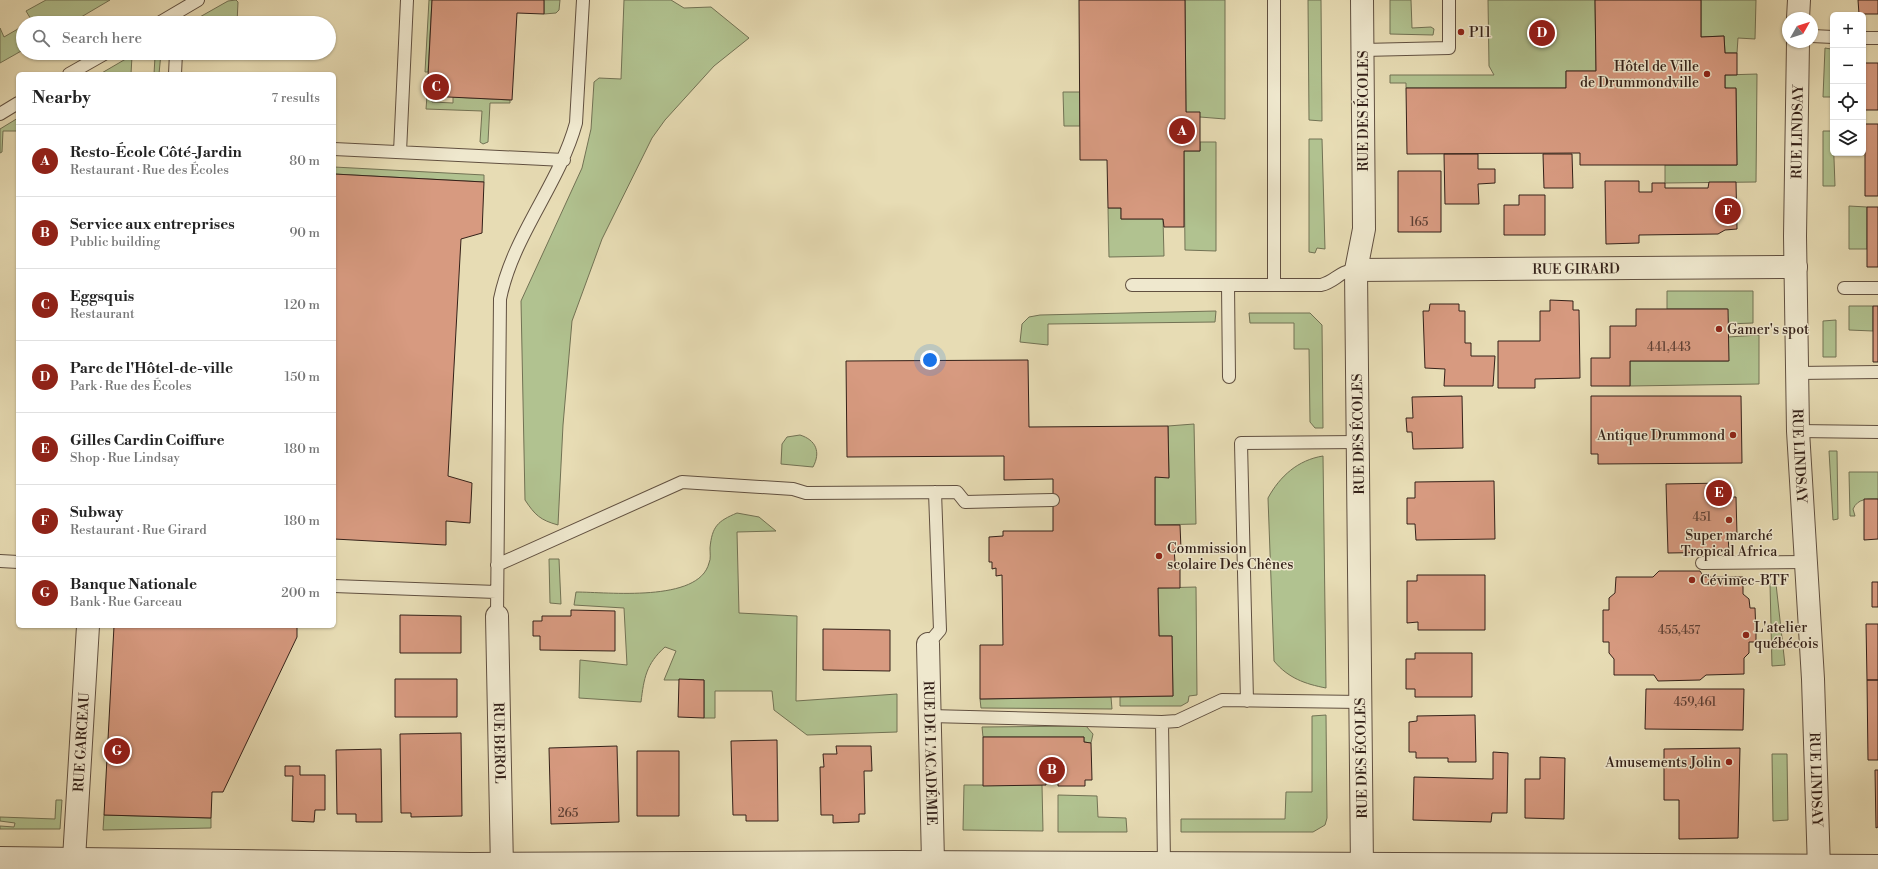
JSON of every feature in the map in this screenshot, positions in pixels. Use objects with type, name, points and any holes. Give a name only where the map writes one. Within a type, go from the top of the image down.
[{"type":"street","name":"RUE DES ÉCOLES","points":[[1362,0],[1364,228],[1356,270],[1362,866]]},
{"type":"street","points":[[1798,12],[1799,0]]},
{"type":"street","name":"RUE LINDSAY","points":[[1798,48],[1796,267],[1798,431],[1813,679],[1819,867]]},
{"type":"street","name":"RUE GIRARD","points":[[1356,270],[1796,267]]},
{"type":"street","name":"RUE BEROL","points":[[496,616],[502,867]]},
{"type":"street","name":"RUE GARCEAU","points":[[73,864],[88,628]]},
{"type":"street","name":"RUE DE L'ACADÉMIE","points":[[928,644],[933,862]]},
{"type":"street","points":[[0,858],[73,864],[502,867],[933,862],[1566,867],[1878,866]]},
{"type":"lane","points":[[177,16],[198,0]]},
{"type":"lane","points":[[400,152],[407,0]]},
{"type":"lane","points":[[496,616],[500,299],[504,279],[514,254],[564,160],[576,123],[582,0]]},
{"type":"lane","points":[[1274,0],[1274,285]]},
{"type":"lane","points":[[1363,50],[1449,48],[1449,0]]},
{"type":"lane","points":[[1818,36],[1830,37]]},
{"type":"lane","points":[[1866,38],[1878,38]]},
{"type":"lane","points":[[73,72],[94,60]]},
{"type":"lane","points":[[175,72],[176,60]]},
{"type":"lane","points":[[0,114],[16,104]]},
{"type":"lane","points":[[336,149],[564,160]]},
{"type":"lane","points":[[1132,285],[1321,285],[1332,281],[1341,272],[1356,270]]},
{"type":"lane","points":[[1228,285],[1229,377]]},
{"type":"lane","points":[[1844,288],[1878,288]]},
{"type":"lane","points":[[1798,373],[1878,372]]},
{"type":"lane","points":[[1798,431],[1878,432]]},
{"type":"lane","points":[[1247,700],[1241,443],[1358,442]]},
{"type":"lane","points":[[497,566],[682,482],[793,489],[806,493],[957,492],[964,502],[1053,500]]},
{"type":"lane","points":[[928,644],[940,630],[936,492]]},
{"type":"lane","points":[[0,561],[16,562]]},
{"type":"lane","points":[[1702,563],[1806,562]]},
{"type":"lane","points":[[336,586],[496,592]]},
{"type":"lane","points":[[930,716],[1162,722],[1177,721],[1222,700],[1361,702]]},
{"type":"lane","points":[[1162,722],[1164,863]]},
{"type":"green space","points":[[46,0],[110,0],[83,16],[29,16],[26,11]]},
{"type":"green space","points":[[236,0],[238,2],[237,16],[202,16],[228,1]]},
{"type":"green space","points":[[429,0],[432,0],[428,72],[425,72]]},
{"type":"green space","points":[[544,0],[560,0],[559,10],[556,13],[544,14]]},
{"type":"green space","points":[[624,0],[671,0],[684,8],[711,7],[749,38],[714,66],[665,120],[652,138],[602,239],[572,321],[563,425],[558,525],[538,516],[525,500],[521,301],[582,168],[591,129],[594,82],[599,78],[621,79]]},
{"type":"green space","points":[[1185,0],[1225,0],[1225,119],[1200,117],[1186,112]]},
{"type":"green space","points":[[1308,0],[1321,0],[1322,121],[1309,120]]},
{"type":"green space","points":[[1390,0],[1411,0],[1412,28],[1431,27],[1434,29],[1433,35],[1390,34]]},
{"type":"green space","points":[[1488,0],[1595,0],[1596,71],[1566,71],[1566,88],[1406,88],[1406,83],[1390,83],[1390,75],[1494,75],[1489,66]]},
{"type":"green space","points":[[1701,0],[1756,0],[1755,39],[1738,38],[1737,53],[1725,53],[1724,36],[1701,37]]},
{"type":"green space","points":[[0,28],[4,37],[16,30],[16,54],[0,63]]},
{"type":"green space","points":[[1825,48],[1830,49],[1830,97],[1823,97]]},
{"type":"green space","points":[[124,60],[132,60],[131,72],[103,72]]},
{"type":"green space","points":[[155,60],[160,60],[159,72],[154,72]]},
{"type":"green space","points":[[1757,74],[1756,182],[1665,183],[1665,165],[1737,165],[1736,89],[1725,88],[1725,75]]},
{"type":"green space","points":[[1063,92],[1080,92],[1080,126],[1064,126]]},
{"type":"green space","points":[[427,96],[433,96],[432,102],[453,103],[453,97],[510,100],[510,103],[490,103],[488,142],[483,144],[480,142],[482,111],[426,109]]},
{"type":"green space","points":[[16,119],[16,131],[3,131],[2,152],[0,153],[0,129]]},
{"type":"green space","points":[[1823,131],[1830,131],[1830,156],[1834,156],[1835,186],[1823,186]]},
{"type":"green space","points":[[1309,139],[1322,139],[1325,249],[1317,248],[1315,253],[1309,252]]},
{"type":"green space","points":[[1200,142],[1216,142],[1216,251],[1185,250],[1184,151],[1200,151]]},
{"type":"green space","points":[[336,167],[484,175],[484,182],[336,174]]},
{"type":"green space","points":[[1849,206],[1867,207],[1867,249],[1849,249]]},
{"type":"green space","points":[[1108,208],[1121,208],[1121,219],[1163,219],[1164,256],[1109,257]]},
{"type":"green space","points":[[1667,291],[1753,291],[1753,323],[1728,324],[1727,309],[1667,309]]},
{"type":"green space","points":[[1849,306],[1873,306],[1873,331],[1849,330]]},
{"type":"green space","points":[[1216,311],[1215,322],[1048,324],[1048,345],[1020,342],[1022,324],[1029,317],[1040,315]]},
{"type":"green space","points":[[1249,313],[1310,313],[1322,325],[1323,428],[1315,428],[1310,422],[1309,349],[1294,349],[1294,323],[1250,323]]},
{"type":"green space","points":[[1836,320],[1836,357],[1823,357],[1823,321]]},
{"type":"green space","points":[[1759,335],[1759,384],[1630,386],[1630,361],[1728,361],[1728,337]]},
{"type":"green space","points":[[1194,424],[1196,524],[1155,525],[1155,477],[1169,477],[1168,426]]},
{"type":"green space","points":[[800,435],[810,440],[816,447],[817,456],[813,467],[781,464],[782,444],[787,437]]},
{"type":"green space","points":[[1829,451],[1837,451],[1838,519],[1833,520]]},
{"type":"green space","points":[[1323,456],[1326,688],[1291,676],[1274,661],[1268,498],[1278,483],[1291,470],[1306,461]]},
{"type":"green space","points":[[1849,472],[1878,472],[1878,499],[1860,501],[1853,509],[1855,516],[1850,516]]},
{"type":"green space","points":[[737,513],[759,517],[776,531],[737,532],[739,613],[797,616],[796,701],[897,694],[897,732],[807,735],[774,710],[772,691],[715,691],[715,718],[704,718],[704,680],[664,680],[676,651],[665,647],[654,659],[647,672],[641,702],[579,698],[580,660],[627,665],[624,608],[574,605],[576,592],[650,592],[671,590],[688,584],[702,576],[709,563],[712,534],[714,529],[725,519]]},
{"type":"green space","points":[[549,559],[559,559],[561,604],[550,603]]},
{"type":"green space","points":[[1770,584],[1776,584],[1785,665],[1772,666]]},
{"type":"green space","points":[[1196,587],[1197,695],[1189,696],[1188,702],[1181,706],[1120,706],[1120,697],[1173,696],[1172,636],[1159,636],[1158,588]]},
{"type":"green space","points":[[1111,697],[1112,709],[981,708],[980,699]]},
{"type":"green space","points":[[1326,715],[1327,818],[1325,825],[1313,832],[1181,832],[1181,819],[1285,819],[1286,792],[1312,792],[1312,716]]},
{"type":"green space","points":[[1086,726],[1093,734],[1091,743],[1084,742],[1084,737],[983,737],[982,727]]},
{"type":"green space","points":[[1772,754],[1787,754],[1788,820],[1773,821]]},
{"type":"green space","points":[[964,785],[1042,785],[1043,831],[963,830]]},
{"type":"green space","points":[[1058,795],[1097,796],[1098,817],[1126,818],[1127,832],[1058,832]]},
{"type":"green space","points":[[56,800],[62,800],[60,829],[0,829],[0,826],[14,827],[15,823],[0,821],[0,817],[55,819]]},
{"type":"green space","points":[[104,815],[211,818],[211,828],[103,830]]},
{"type":"building","points":[[432,0],[544,0],[544,14],[517,13],[512,100],[427,96]]},
{"type":"building","points":[[1079,0],[1185,0],[1186,112],[1200,112],[1200,151],[1184,151],[1184,227],[1164,227],[1163,219],[1121,219],[1121,208],[1108,208],[1107,160],[1080,160]]},
{"type":"building","points":[[1595,0],[1701,0],[1701,37],[1724,36],[1725,53],[1737,53],[1737,75],[1725,75],[1725,88],[1736,88],[1737,165],[1580,165],[1580,153],[1407,154],[1406,88],[1566,88],[1566,71],[1596,71]]},
{"type":"building","points":[[1858,0],[1878,0],[1878,14],[1866,14],[1866,12],[1859,12]]},
{"type":"building","points":[[1866,63],[1878,63],[1878,110],[1866,110]]},
{"type":"building","points":[[1866,124],[1878,124],[1878,196],[1865,196]]},
{"type":"building","points":[[1444,154],[1478,154],[1478,169],[1495,169],[1495,183],[1478,184],[1479,204],[1445,204]]},
{"type":"building","points":[[1543,154],[1572,154],[1573,188],[1544,188]]},
{"type":"building","points":[[1398,171],[1441,171],[1441,232],[1398,232]]},
{"type":"building","points":[[336,174],[484,182],[482,233],[461,239],[448,476],[472,483],[470,523],[446,521],[446,545],[336,539]]},
{"type":"building","points":[[1605,181],[1639,181],[1639,192],[1652,192],[1652,183],[1665,183],[1665,188],[1708,188],[1709,182],[1736,182],[1737,229],[1725,230],[1718,234],[1639,235],[1639,243],[1606,244]]},
{"type":"building","points":[[1519,195],[1545,195],[1545,235],[1504,235],[1504,205],[1519,205]]},
{"type":"building","points":[[1867,207],[1878,207],[1878,267],[1867,267]]},
{"type":"building","points":[[1550,300],[1573,301],[1573,310],[1579,310],[1580,378],[1535,379],[1535,388],[1498,388],[1498,341],[1540,341],[1540,311],[1550,311]]},
{"type":"building","points":[[1430,304],[1459,304],[1459,311],[1465,311],[1465,343],[1471,343],[1471,356],[1495,356],[1493,386],[1444,386],[1445,369],[1425,368],[1423,311],[1429,311]]},
{"type":"building","points":[[1873,306],[1878,306],[1878,362],[1873,362]]},
{"type":"building","points":[[1636,309],[1728,309],[1729,361],[1630,361],[1630,386],[1591,386],[1591,358],[1610,358],[1610,326],[1636,326]]},
{"type":"building","points":[[1028,360],[1029,427],[1168,426],[1169,478],[1155,477],[1155,525],[1180,525],[1181,549],[1174,549],[1175,562],[1180,562],[1180,588],[1158,588],[1159,636],[1172,636],[1173,696],[980,699],[980,645],[1003,645],[1002,575],[996,576],[996,568],[992,569],[992,562],[989,562],[989,537],[1003,536],[1003,531],[1053,531],[1053,479],[1004,480],[1004,456],[847,457],[846,361]]},
{"type":"building","points":[[1462,396],[1463,448],[1413,449],[1412,432],[1407,432],[1406,418],[1413,418],[1412,397]]},
{"type":"building","points":[[1591,396],[1741,396],[1742,463],[1598,464],[1598,454],[1591,454]]},
{"type":"building","points":[[1494,481],[1495,539],[1416,540],[1415,524],[1407,524],[1407,498],[1415,498],[1415,482]]},
{"type":"building","points":[[1726,483],[1727,497],[1736,497],[1737,535],[1728,535],[1729,552],[1668,553],[1666,484]]},
{"type":"building","points":[[1864,499],[1878,499],[1878,539],[1864,540]]},
{"type":"building","points":[[1659,571],[1700,571],[1704,577],[1743,577],[1743,594],[1749,599],[1750,608],[1755,608],[1756,634],[1756,642],[1749,642],[1749,653],[1744,658],[1744,674],[1706,675],[1700,680],[1658,681],[1654,675],[1614,675],[1614,659],[1609,653],[1609,642],[1603,642],[1603,610],[1609,610],[1609,598],[1615,593],[1616,577],[1653,577]]},
{"type":"building","points":[[1417,575],[1485,575],[1485,630],[1418,630],[1418,622],[1407,623],[1407,581],[1417,581]]},
{"type":"building","points":[[1872,582],[1878,582],[1878,607],[1872,607]]},
{"type":"building","points":[[571,610],[615,611],[615,651],[540,650],[540,636],[533,636],[533,621],[542,621],[542,616],[571,616]]},
{"type":"building","points":[[400,615],[461,616],[461,653],[400,653]]},
{"type":"building","points":[[1866,624],[1878,624],[1878,680],[1867,680]]},
{"type":"building","points":[[114,628],[297,628],[297,637],[223,792],[212,792],[211,818],[104,815]]},
{"type":"building","points":[[823,629],[890,630],[890,671],[823,670]]},
{"type":"building","points":[[1415,653],[1472,653],[1472,697],[1415,697],[1415,689],[1406,689],[1406,659],[1415,659]]},
{"type":"building","points":[[395,679],[457,679],[457,717],[395,717]]},
{"type":"building","points":[[679,679],[704,680],[704,718],[678,717]]},
{"type":"building","points":[[1867,680],[1878,680],[1878,760],[1868,760]]},
{"type":"building","points":[[1646,689],[1744,689],[1743,730],[1645,729]]},
{"type":"building","points":[[1475,715],[1476,762],[1448,762],[1448,758],[1416,758],[1416,752],[1409,752],[1409,722],[1417,721],[1417,716]]},
{"type":"building","points":[[461,733],[462,816],[411,817],[411,813],[401,813],[400,734]]},
{"type":"building","points":[[983,737],[1084,737],[1084,742],[1091,743],[1092,780],[1085,780],[1085,786],[1058,786],[1058,779],[1046,779],[1046,785],[983,786]]},
{"type":"building","points":[[777,740],[778,821],[746,821],[746,815],[733,815],[731,741]]},
{"type":"building","points":[[617,746],[619,822],[551,824],[549,748]]},
{"type":"building","points":[[836,746],[871,746],[872,771],[864,771],[865,814],[859,814],[859,822],[833,823],[833,815],[821,815],[820,767],[824,767],[823,754],[837,754]]},
{"type":"building","points":[[1740,748],[1738,838],[1679,839],[1679,800],[1664,800],[1664,749]]},
{"type":"building","points":[[381,749],[382,822],[356,822],[356,814],[337,814],[336,750]]},
{"type":"building","points":[[637,751],[679,751],[679,816],[637,816]]},
{"type":"building","points":[[1493,752],[1508,753],[1507,813],[1492,813],[1491,822],[1413,820],[1414,777],[1493,779]]},
{"type":"building","points":[[1540,757],[1565,758],[1564,819],[1525,818],[1525,779],[1540,779]]},
{"type":"building","points":[[285,766],[300,766],[300,775],[325,775],[325,810],[315,810],[314,822],[292,821],[293,776],[285,776]]},
{"type":"building","points":[[1875,770],[1878,770],[1878,827],[1876,828]]},
{"type":"place","name":"P11","points":[[1461,32]]},
{"type":"place","name":"Parc de l'Hôtel-de-ville","points":[[1542,33]]},
{"type":"place","name":"Hôtel de Ville de Drummondville","points":[[1707,74]]},
{"type":"place","name":"Eggsquis","points":[[436,87]]},
{"type":"place","name":"Resto-École Côté-Jardin","points":[[1182,131]]},
{"type":"place","name":"Subway","points":[[1728,211]]},
{"type":"place","name":"Gamer's spot","points":[[1719,329]]},
{"type":"place","name":"Antique Drummond","points":[[1733,435]]},
{"type":"place","name":"Gilles Cardin Coiffure","points":[[1719,493]]},
{"type":"place","name":"Super marché Tropical Africa","points":[[1729,520]]},
{"type":"place","name":"Commission scolaire Des Chênes","points":[[1159,556]]},
{"type":"place","name":"Cévimec-BTF","points":[[1692,580]]},
{"type":"place","name":"L'atelier québécois","points":[[1746,635]]},
{"type":"place","name":"Banque Nationale","points":[[117,751]]},
{"type":"place","name":"Amusements Jolin","points":[[1729,762]]},
{"type":"place","name":"Service aux entreprises","points":[[1052,770]]}]
